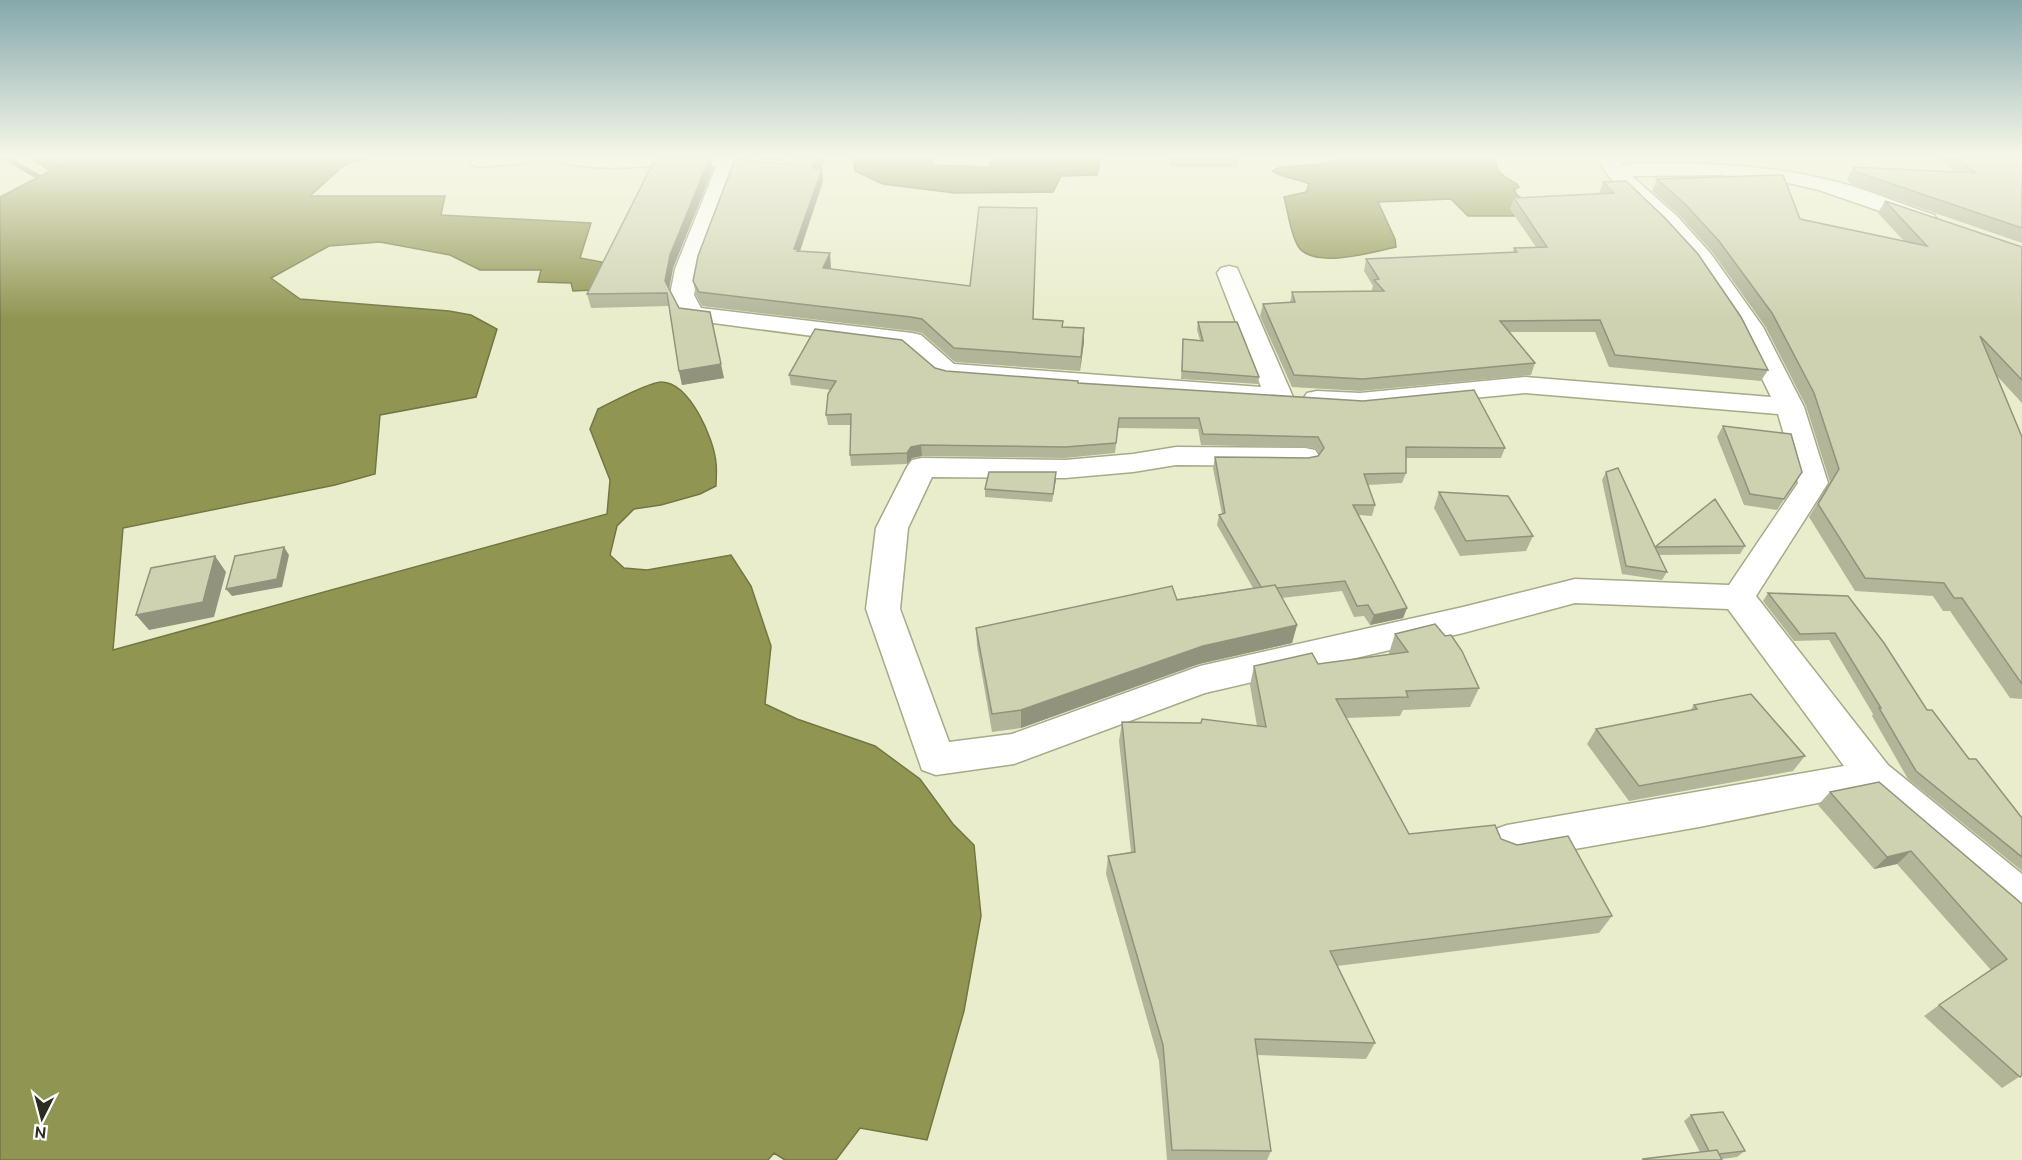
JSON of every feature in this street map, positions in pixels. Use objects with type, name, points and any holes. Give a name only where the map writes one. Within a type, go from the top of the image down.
[{"type":"street","points":[[710,211],[687,269],[682,296],[692,314],[912,340],[948,371],[1279,397],[1360,401],[1525,385],[1790,407]]},
{"type":"street","points":[[1659,211],[1703,259],[1750,327],[1790,407],[1813,483],[1738,597]]},
{"type":"street","points":[[1901,211],[1944,226]]},
{"type":"street","points":[[1229,273],[1279,397]]},
{"type":"street","points":[[1305,457],[1176,456],[1133,463],[1065,469],[922,467],[892,528],[883,609],[936,759],[1014,749],[1200,681],[1464,620],[1575,591],[1738,597]]},
{"type":"street","points":[[1738,597],[1874,776],[2022,900]]},
{"type":"street","points":[[1508,843],[1699,810],[1874,776]]},
{"type":"shaded area","points":[[0,211],[442,211],[441,215],[591,223],[580,258],[602,262],[594,290],[573,291],[571,283],[538,282],[541,270],[480,270],[450,255],[380,242],[329,246],[271,278],[300,299],[449,311],[471,315],[497,329],[476,397],[380,415],[375,474],[335,485],[123,528],[113,650],[607,514],[610,480],[590,429],[598,409],[649,385],[662,382],[672,385],[691,402],[711,440],[716,466],[716,486],[700,494],[661,505],[634,509],[617,526],[610,555],[624,568],[647,570],[731,555],[751,586],[771,646],[765,704],[797,719],[875,746],[920,779],[953,824],[974,845],[981,916],[964,1011],[927,1140],[860,1128],[836,1160],[785,1160],[774,1153],[768,1160],[0,1160]]},
{"type":"shaded area","points":[[1287,211],[1382,211],[1395,239],[1396,247],[1344,257],[1316,257],[1305,253],[1298,246]]},
{"type":"shaded area","points":[[1463,211],[1520,211],[1517,216],[1468,216]]},
{"type":"building","points":[[629,211],[688,211],[670,255],[665,281],[679,308],[710,312],[721,364],[679,371],[667,293],[587,294]]},
{"type":"building","points":[[715,211],[807,211],[794,249],[830,253],[823,268],[970,286],[979,211],[1037,211],[1033,319],[1063,321],[1062,327],[1084,328],[1081,357],[954,348],[922,319],[699,292],[693,281],[698,256]]},
{"type":"building","points":[[1523,211],[1658,211],[1698,254],[1741,317],[1768,370],[1615,355],[1600,320],[1500,321],[1535,363],[1363,379],[1294,375],[1263,304],[1295,302],[1292,292],[1384,291],[1374,280],[1379,279],[1366,259],[1517,252],[1514,248],[1547,247]]},
{"type":"building","points":[[1692,211],[1797,211],[1800,219],[1927,246],[1894,211],[1915,211],[2022,247],[2022,380],[1980,336],[2022,437],[2022,684],[1962,598],[1954,598],[1944,583],[1865,578],[1818,504],[1839,469],[1814,393],[1772,313],[1719,241]]},
{"type":"building","points":[[1972,211],[2022,211],[2022,228]]},
{"type":"building","points":[[1198,322],[1237,322],[1259,377],[1182,371],[1183,339],[1203,341]]},
{"type":"building","points":[[815,329],[902,340],[935,368],[946,371],[1078,381],[1078,383],[1363,401],[1474,390],[1505,448],[1406,447],[1406,473],[1364,474],[1375,505],[1353,505],[1407,608],[1374,615],[1368,605],[1357,606],[1345,581],[1277,588],[1275,585],[1261,587],[1219,515],[1225,513],[1215,457],[1308,458],[1318,456],[1324,448],[1318,437],[1203,434],[1199,418],[1119,418],[1116,443],[1065,447],[921,445],[911,447],[907,453],[850,455],[851,414],[826,415],[828,394],[836,381],[789,375]]},
{"type":"building","points":[[1723,426],[1791,434],[1802,472],[1784,499],[1750,494]]},
{"type":"building","points":[[1618,468],[1667,572],[1626,566],[1606,472]]},
{"type":"building","points":[[989,472],[1056,472],[1053,494],[985,489]]},
{"type":"building","points":[[1439,492],[1508,496],[1533,536],[1466,541]]},
{"type":"building","points":[[1715,499],[1745,546],[1655,547]]},
{"type":"building","points":[[284,547],[277,579],[226,589],[235,556]]},
{"type":"building","points":[[215,556],[203,602],[136,615],[151,568]]},
{"type":"building","points":[[1275,585],[1297,625],[1203,646],[1021,710],[992,714],[976,628],[1172,586],[1177,600]]},
{"type":"building","points":[[1768,593],[1848,596],[1884,643],[1927,710],[1932,710],[1969,759],[1976,759],[2022,818],[2022,857],[1916,771],[1835,633],[1800,634]]},
{"type":"building","points":[[1435,624],[1445,636],[1451,635],[1462,651],[1479,688],[1406,691],[1408,697],[1336,699],[1409,834],[1495,825],[1501,839],[1517,845],[1568,836],[1612,916],[1330,951],[1375,1043],[1255,1039],[1271,1151],[1172,1150],[1163,1045],[1108,856],[1135,852],[1122,722],[1201,723],[1202,719],[1266,727],[1254,666],[1312,653],[1318,664],[1408,652],[1395,634]]},
{"type":"building","points":[[1751,694],[1805,756],[1639,786],[1596,729],[1697,709],[1694,705]]},
{"type":"building","points":[[1879,782],[2022,904],[2022,1075],[2020,1077],[1939,1005],[2007,959],[1911,851],[1887,857],[1830,792]]},
{"type":"building","points":[[1723,1112],[1745,1151],[1719,1154],[1717,1150],[1709,1151],[1691,1115]]},
{"type":"building","points":[[1717,1150],[1722,1160],[1643,1160],[1643,1159]]}]
